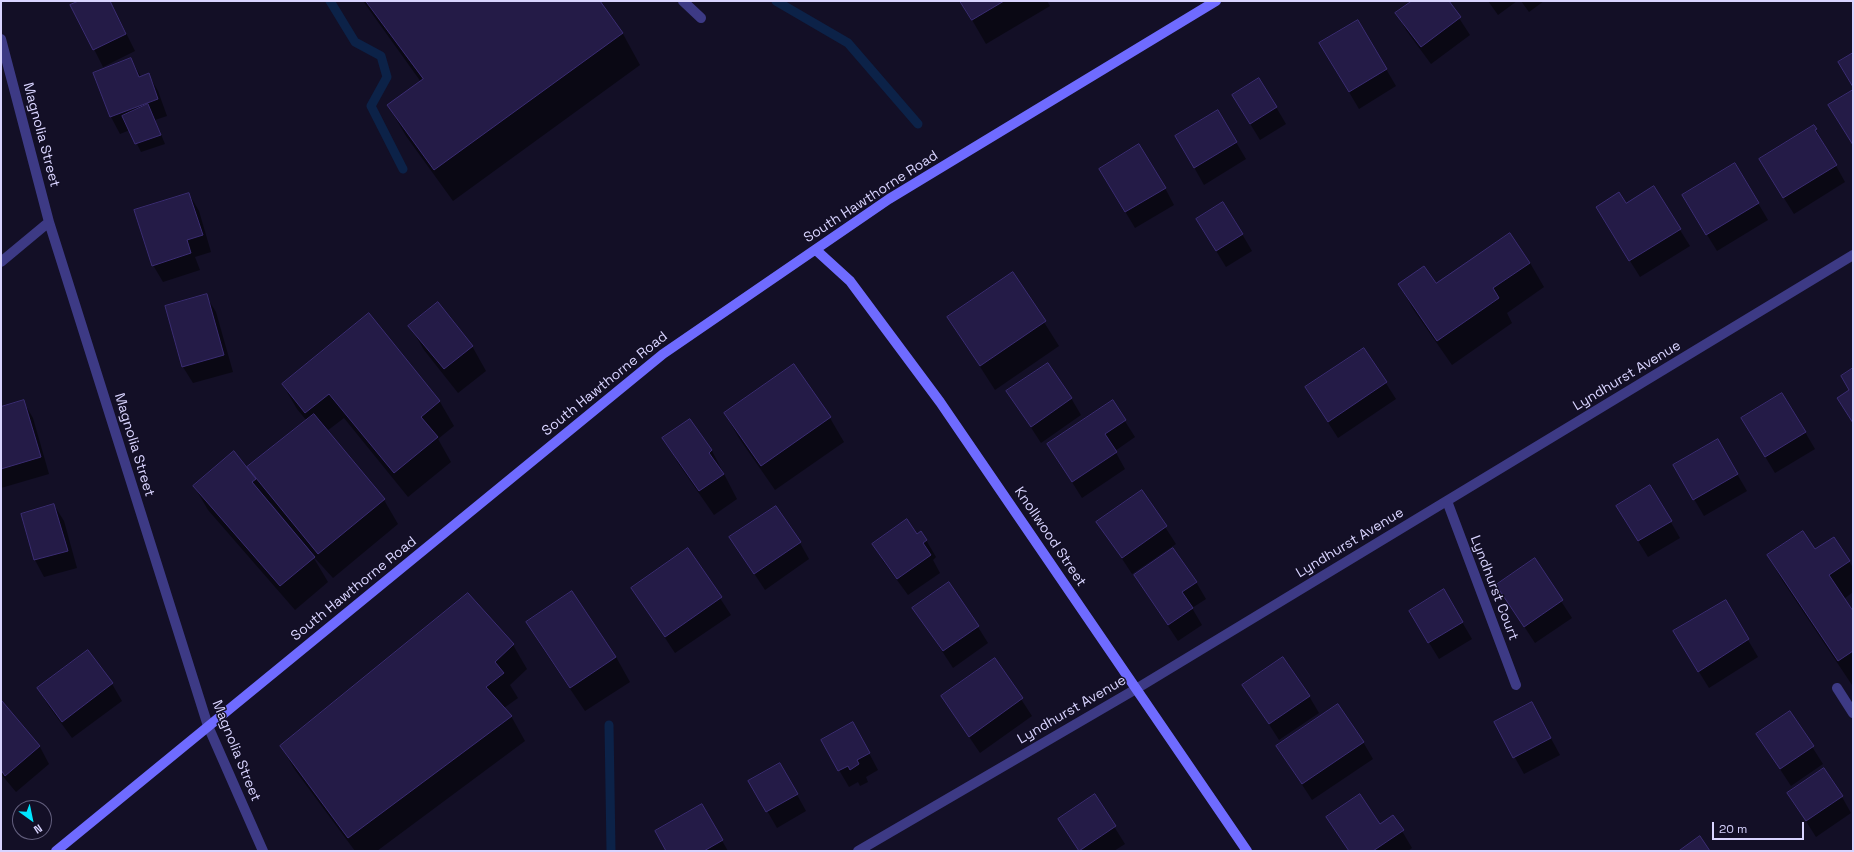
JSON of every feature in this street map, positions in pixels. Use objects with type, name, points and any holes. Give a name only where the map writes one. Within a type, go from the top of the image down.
[{"type":"main road","name":"South Hawthorne Road","points":[[56,851],[664,354],[889,199],[1216,1]]},
{"type":"main road","name":"Knollwood Street","points":[[816,250],[850,281],[940,402],[1247,851]]},
{"type":"street","points":[[684,1],[701,18]]},
{"type":"street","name":"Magnolia Street","points":[[1,39],[49,222],[208,726],[263,851]]},
{"type":"street","points":[[1,262],[49,222]]},
{"type":"street","name":"Lyndhurst Avenue","points":[[858,851],[1136,688],[1853,255]]},
{"type":"street","name":"Lyndhurst Court","points":[[1447,501],[1516,686]]},
{"type":"street","points":[[1837,688],[1853,713]]},
{"type":"building","points":[[79,1],[110,1],[126,34],[93,50],[70,5]]},
{"type":"building","points":[[366,1],[600,1],[623,33],[434,170],[387,105],[423,79]]},
{"type":"building","points":[[960,1],[1004,1],[972,20]]},
{"type":"building","points":[[1412,1],[1449,1],[1461,17],[1421,47],[1395,13]]},
{"type":"building","points":[[1358,20],[1387,69],[1349,92],[1319,43]]},
{"type":"building","points":[[1853,53],[1853,87],[1838,62]]},
{"type":"building","points":[[131,58],[139,77],[149,73],[158,99],[110,117],[93,73]]},
{"type":"building","points":[[1259,78],[1277,107],[1250,124],[1232,95]]},
{"type":"building","points":[[1853,90],[1853,145],[1828,105]]},
{"type":"building","points":[[148,104],[161,135],[135,144],[122,116]]},
{"type":"building","points":[[1218,110],[1237,142],[1194,168],[1175,136]]},
{"type":"building","points":[[1814,125],[1817,129],[1815,130],[1837,165],[1783,198],[1759,159]]},
{"type":"building","points":[[1139,144],[1166,188],[1125,212],[1099,169]]},
{"type":"building","points":[[1735,163],[1759,203],[1706,235],[1682,195]]},
{"type":"building","points":[[1654,186],[1681,229],[1629,261],[1596,207],[1619,192],[1626,203]]},
{"type":"building","points":[[189,193],[203,235],[187,240],[191,253],[152,266],[134,210]]},
{"type":"building","points":[[1223,202],[1243,234],[1216,251],[1196,219]]},
{"type":"building","points":[[1510,233],[1530,263],[1493,288],[1499,298],[1437,341],[1398,284],[1424,266],[1436,283]]},
{"type":"building","points":[[1013,272],[1046,321],[980,366],[947,317]]},
{"type":"building","points":[[207,294],[224,355],[182,367],[165,306]]},
{"type":"building","points":[[438,302],[473,346],[444,369],[408,326]]},
{"type":"building","points":[[369,313],[440,401],[421,417],[438,437],[394,473],[329,394],[305,413],[282,384]]},
{"type":"building","points":[[1364,348],[1387,382],[1328,422],[1305,387]]},
{"type":"building","points":[[1048,363],[1072,398],[1031,427],[1006,391]]},
{"type":"building","points":[[794,364],[831,417],[761,466],[724,413]]},
{"type":"building","points":[[1853,368],[1853,423],[1837,398],[1849,390],[1841,376]]},
{"type":"building","points":[[1782,393],[1806,432],[1765,457],[1741,418]]},
{"type":"building","points":[[24,400],[41,457],[1,469],[1,407]]},
{"type":"building","points":[[1113,400],[1126,420],[1105,434],[1117,452],[1072,482],[1047,444]]},
{"type":"building","points":[[314,414],[385,499],[318,554],[247,467]]},
{"type":"building","points":[[690,419],[712,450],[709,453],[724,474],[699,491],[662,438]]},
{"type":"building","points":[[1718,439],[1738,474],[1693,500],[1673,465]]},
{"type":"building","points":[[234,451],[256,479],[252,482],[315,557],[280,586],[193,486]]},
{"type":"building","points":[[1650,485],[1672,521],[1638,541],[1616,506]]},
{"type":"building","points":[[1142,490],[1167,526],[1122,558],[1096,522]]},
{"type":"building","points":[[54,504],[68,551],[34,560],[21,514]]},
{"type":"building","points":[[776,506],[801,542],[754,574],[729,537]]},
{"type":"building","points":[[907,519],[917,534],[921,531],[927,540],[923,543],[931,555],[897,579],[872,544]]},
{"type":"building","points":[[1803,531],[1815,549],[1834,537],[1850,561],[1829,575],[1853,611],[1853,651],[1838,661],[1767,555]]},
{"type":"building","points":[[688,548],[722,597],[665,637],[631,588]]},
{"type":"building","points":[[1173,548],[1197,582],[1182,592],[1193,608],[1168,625],[1134,575]]},
{"type":"building","points":[[1535,558],[1563,600],[1524,627],[1496,585]]},
{"type":"building","points":[[949,582],[979,626],[943,651],[912,608]]},
{"type":"building","points":[[1444,589],[1463,622],[1428,643],[1409,611]]},
{"type":"building","points":[[572,591],[616,657],[570,688],[526,622]]},
{"type":"building","points":[[468,593],[514,644],[495,662],[504,673],[486,687],[512,716],[348,838],[280,746]]},
{"type":"building","points":[[1726,600],[1749,639],[1698,672],[1673,631]]},
{"type":"building","points":[[88,650],[113,683],[62,722],[37,688]]},
{"type":"building","points":[[1283,657],[1310,696],[1269,724],[1242,685]]},
{"type":"building","points":[[995,658],[1023,698],[969,737],[941,696]]},
{"type":"building","points":[[2,701],[40,746],[5,776],[1,770]]},
{"type":"building","points":[[1532,702],[1551,738],[1513,758],[1494,722]]},
{"type":"building","points":[[1338,704],[1364,742],[1302,784],[1276,746]]},
{"type":"building","points":[[1790,711],[1814,746],[1780,769],[1756,734]]},
{"type":"building","points":[[853,722],[870,753],[857,760],[859,764],[850,770],[848,766],[838,771],[821,740]]},
{"type":"building","points":[[780,763],[798,794],[766,812],[748,781]]},
{"type":"building","points":[[1824,768],[1843,796],[1806,821],[1787,793]]},
{"type":"building","points":[[1095,794],[1116,826],[1079,851],[1058,819]]},
{"type":"building","points":[[1360,794],[1380,824],[1393,815],[1404,830],[1373,851],[1349,851],[1326,817]]},
{"type":"building","points":[[702,804],[723,840],[704,851],[666,851],[655,831]]},
{"type":"building","points":[[1700,836],[1710,851],[1679,851]]},
{"type":"waterway","points":[[330,1],[355,42],[381,56],[387,77],[371,106],[403,169]]},
{"type":"waterway","points":[[776,1],[848,43],[918,124]]},
{"type":"waterway","points":[[609,725],[611,851]]}]
